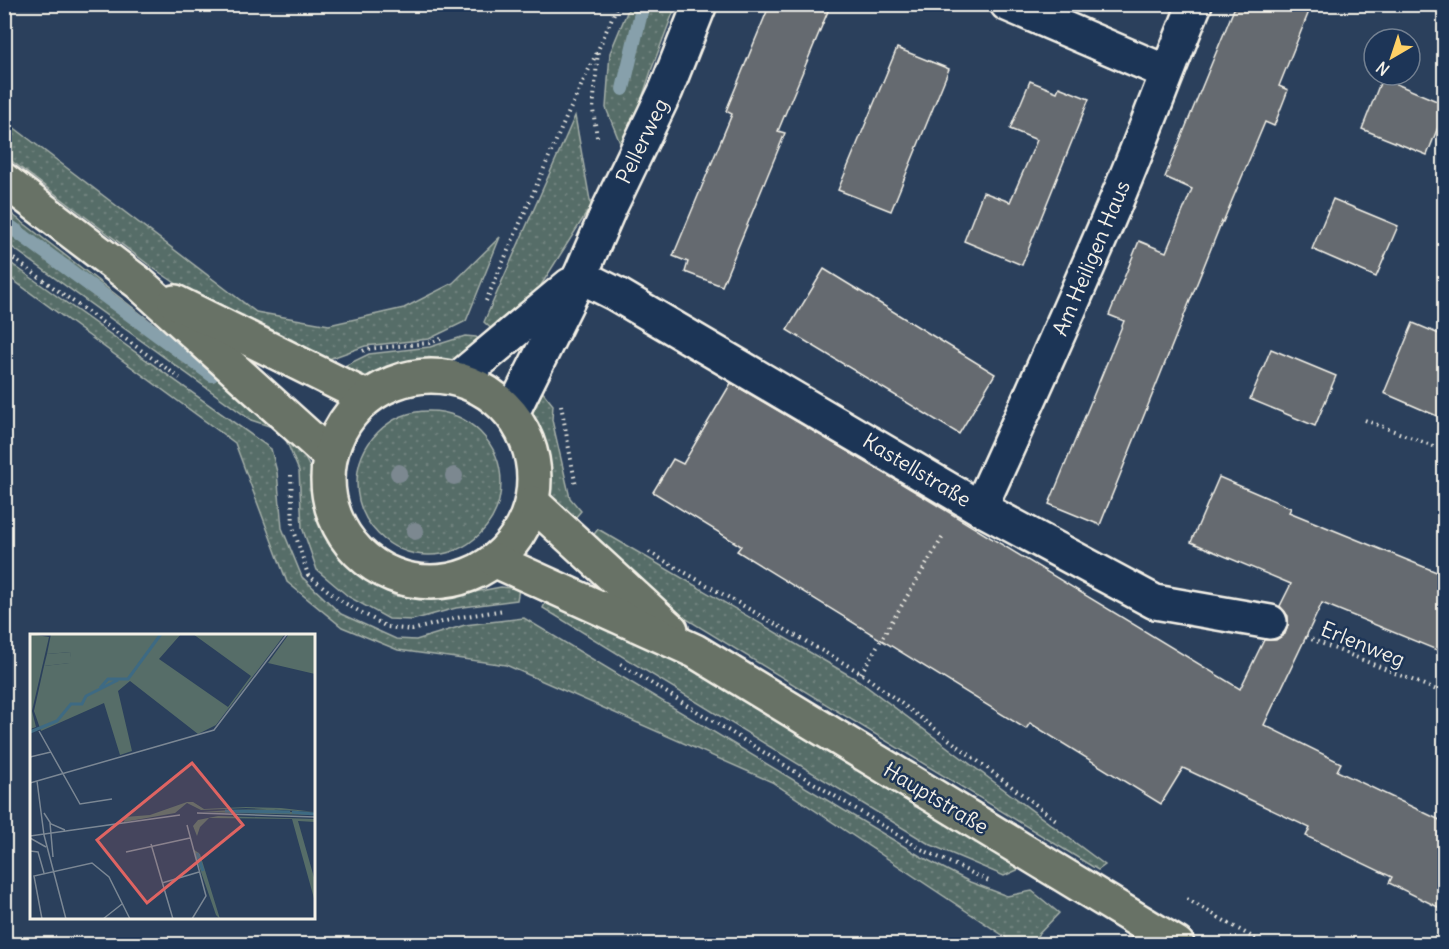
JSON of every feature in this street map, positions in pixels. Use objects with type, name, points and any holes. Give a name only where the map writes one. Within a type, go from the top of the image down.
[{"type":"main road","points":[[4,180],[139,283],[329,455]]},
{"type":"main road","points":[[139,283],[366,397]]},
{"type":"main road","points":[[426,375],[459,378],[495,397],[512,413],[528,441],[535,471],[532,503],[520,533],[496,561],[464,578],[428,583],[392,575],[361,556],[339,526],[327,491],[329,455],[342,424],[366,397],[395,381],[426,375]]},
{"type":"main road","name":"Hauptstraße","points":[[532,503],[695,651]]},
{"type":"main road","name":"Hauptstraße","points":[[496,561],[695,651],[1177,945]]},
{"type":"street","name":"Pellerweg","points":[[512,413],[580,276],[666,90],[700,4]]},
{"type":"street","points":[[1007,4],[1166,72]]},
{"type":"street","name":"Am Heiligen Haus","points":[[973,503],[1056,341],[1118,196],[1195,4]]},
{"type":"street","name":"Pellerweg","points":[[459,378],[580,276]]},
{"type":"street","name":"Kastellstraße","points":[[580,276],[616,294],[973,503],[1155,602],[1270,622]]},
{"type":"path","points":[[497,347],[474,328],[618,4]]},
{"type":"path","points":[[598,50],[592,110],[598,143]]},
{"type":"path","points":[[4,252],[188,383]]},
{"type":"path","points":[[532,375],[556,392],[560,401],[576,488]]},
{"type":"path","points":[[1365,420],[1444,450]]},
{"type":"path","points":[[291,472],[293,526],[308,575],[343,602],[387,627],[412,630],[460,617],[514,608]]},
{"type":"path","points":[[861,673],[973,503]]},
{"type":"path","points":[[642,548],[861,673],[1059,822]]},
{"type":"path","name":"Erlenweg","points":[[1270,622],[1444,693]]},
{"type":"path","points":[[616,662],[921,849],[995,883]]},
{"type":"path","points":[[1187,899],[1264,945]]},
{"type":"green space","points":[[630,5],[676,5],[624,153],[606,108],[610,53]]},
{"type":"green space","points":[[575,116],[591,206],[538,290],[496,333],[484,322]]},
{"type":"green space","points":[[4,120],[256,312],[329,325],[404,308],[453,283],[500,237],[466,321],[429,339],[365,346],[318,363],[238,325],[153,268],[5,156]]},
{"type":"green space","points":[[4,208],[216,372],[278,424],[272,427],[251,420],[5,242]]},
{"type":"green space","points":[[5,259],[271,449],[277,472],[282,528],[302,577],[341,614],[396,639],[416,640],[465,625],[524,618],[920,856],[970,882],[1007,896],[1032,891],[1059,913],[1029,944],[1016,944],[772,782],[506,665],[398,650],[342,627],[287,582],[235,443],[5,274]]},
{"type":"green space","points":[[465,336],[476,337],[482,342],[463,362],[421,365],[365,379],[336,370],[369,354],[430,347]]},
{"type":"green space","points":[[541,390],[553,405],[552,420],[570,498],[581,511],[568,526],[553,507],[542,439],[533,412]]},
{"type":"green space","points":[[429,411],[456,417],[469,423],[480,432],[489,443],[495,456],[501,483],[495,510],[489,523],[480,534],[469,543],[456,549],[429,555],[402,549],[389,543],[378,534],[369,523],[363,510],[357,483],[363,456],[369,443],[378,432],[389,423],[402,417]]},
{"type":"green space","points":[[291,433],[312,471],[317,507],[330,546],[357,574],[395,596],[432,600],[501,587],[519,589],[517,600],[456,608],[412,620],[389,619],[349,597],[317,570],[302,527],[299,471],[286,440]]},
{"type":"green space","points":[[598,529],[859,681],[1105,865],[1098,870],[657,601],[586,545]]},
{"type":"green space","points":[[550,592],[611,619],[1022,868],[1004,876],[929,844],[543,608]]},
{"type":"building","points":[[770,4],[831,4],[778,131],[785,133],[722,286],[685,272],[688,262],[673,256],[732,114],[726,111]]},
{"type":"building","points":[[1236,4],[1312,4],[1279,86],[1288,90],[1274,126],[1265,122],[1222,221],[1100,525],[1049,504],[1124,321],[1109,315],[1139,241],[1166,252],[1192,189],[1165,177]]},
{"type":"building","points":[[897,48],[949,69],[891,211],[838,190]]},
{"type":"building","points":[[1030,81],[1057,92],[1059,87],[1089,99],[1022,265],[964,241],[983,192],[1010,202],[1037,140],[1010,129]]},
{"type":"building","points":[[1378,87],[1403,87],[1444,104],[1444,112],[1427,155],[1362,129]]},
{"type":"building","points":[[1333,199],[1398,226],[1376,277],[1312,249]]},
{"type":"building","points":[[824,269],[995,374],[959,434],[787,330]]},
{"type":"building","points":[[1413,323],[1444,336],[1444,419],[1384,393]]},
{"type":"building","points":[[1271,349],[1336,376],[1315,426],[1250,399]]},
{"type":"building","points":[[731,383],[866,462],[1240,689],[1264,640],[1276,640],[1285,634],[1288,616],[1280,606],[1291,584],[1191,542],[1219,477],[1291,508],[1289,512],[1444,575],[1444,653],[1322,603],[1264,725],[1341,763],[1337,771],[1444,822],[1444,910],[1389,883],[1392,877],[1306,836],[1310,828],[1183,768],[1161,804],[1030,723],[1026,729],[737,551],[741,546],[653,492],[673,459],[683,464]]},
{"type":"waterway","points":[[623,89],[643,4]]},
{"type":"waterway","points":[[4,222],[212,375]]}]
